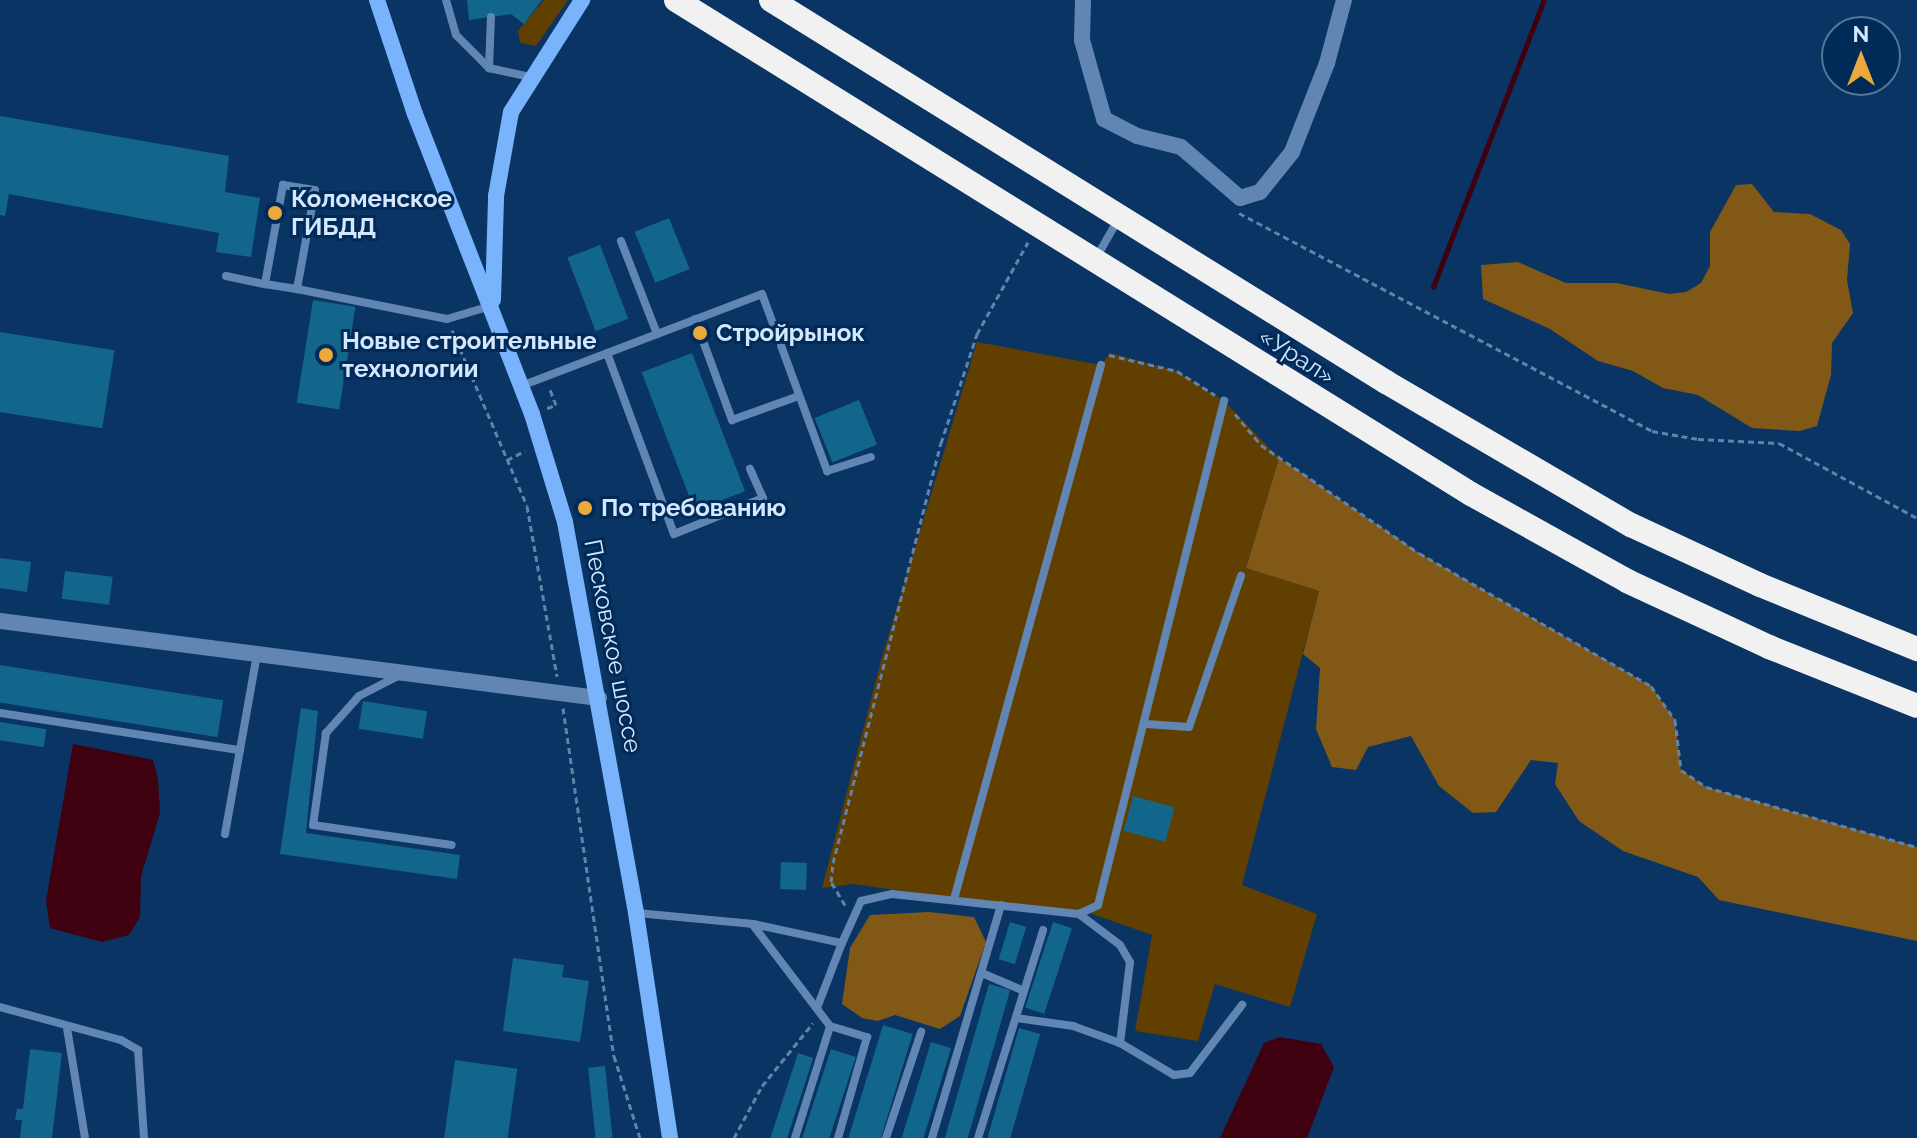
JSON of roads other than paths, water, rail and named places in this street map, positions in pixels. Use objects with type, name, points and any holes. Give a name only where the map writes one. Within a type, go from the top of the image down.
[{"type":"highway","name":"«Урал»","points":[[676,0],[1360,429],[1627,581],[1769,647],[1917,706]]},
{"type":"highway","name":"«Урал»","points":[[771,0],[1386,382],[1631,525],[1760,585],[1917,649]]},
{"type":"street","name":"Песковское шоссе","points":[[377,0],[415,114],[492,305],[565,522],[636,913],[670,1138]]},
{"type":"street","points":[[492,305],[498,244],[496,196],[511,112],[530,77],[582,0]]},
{"type":"street","points":[[1083,0],[1082,40],[1104,119],[1137,136],[1181,147],[1240,198],[1260,192],[1292,152],[1327,63],[1344,0]]},
{"type":"street","points":[[471,252],[481,254],[498,244]]},
{"type":"street","points":[[0,621],[599,698]]},
{"type":"lane","points":[[446,0],[456,35],[489,68],[530,77]]},
{"type":"lane","points":[[489,68],[491,17]]},
{"type":"lane","points":[[265,284],[283,185],[315,190],[297,289]]},
{"type":"lane","points":[[1094,262],[1120,217]]},
{"type":"lane","points":[[621,241],[657,334]]},
{"type":"lane","points":[[226,276],[447,319],[492,305]]},
{"type":"lane","points":[[520,386],[762,294],[827,471],[871,457]]},
{"type":"lane","points":[[695,319],[732,420],[799,396]]},
{"type":"lane","points":[[607,353],[674,534],[763,498],[750,469]]},
{"type":"lane","points":[[954,899],[1101,365]]},
{"type":"lane","points":[[1079,914],[1098,905],[1146,724],[1224,401]]},
{"type":"lane","points":[[1146,724],[1189,727],[1241,576]]},
{"type":"lane","points":[[225,834],[257,655]]},
{"type":"lane","points":[[400,674],[359,696],[326,733],[313,825],[452,845]]},
{"type":"lane","points":[[0,713],[240,750]]},
{"type":"lane","points":[[817,1008],[861,901],[892,894],[954,899],[1079,914],[1120,945],[1130,962],[1120,1043]]},
{"type":"lane","points":[[932,1138],[984,974],[1001,905]]},
{"type":"lane","points":[[636,913],[753,924],[842,943]]},
{"type":"lane","points":[[753,924],[830,1026],[867,1037],[838,1138]]},
{"type":"lane","points":[[978,1138],[1043,930]]},
{"type":"lane","points":[[984,974],[1024,991]]},
{"type":"lane","points":[[1016,1018],[1073,1026],[1120,1043],[1174,1075],[1190,1073],[1242,1005]]},
{"type":"lane","points":[[0,1007],[67,1028],[121,1040],[138,1050],[144,1138]]},
{"type":"lane","points":[[795,1138],[830,1026]]},
{"type":"lane","points":[[67,1028],[85,1138]]},
{"type":"lane","points":[[886,1138],[921,1032]]},
{"type":"waterway","points":[[1433,287],[1544,0]]},
{"type":"place","name":"Коломенское ГИБДД","points":[[275,213]]},
{"type":"place","name":"Стройрынок","points":[[700,333]]},
{"type":"place","name":"Новые строительные технологии","points":[[326,355]]},
{"type":"place","name":"По требованию","points":[[585,508]]}]
